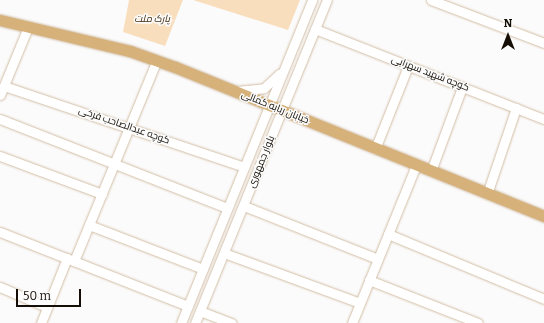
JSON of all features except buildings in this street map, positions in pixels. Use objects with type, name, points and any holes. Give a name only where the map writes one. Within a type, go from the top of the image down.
[{"type":"main road","name":"خیابان ربابه کمالی","points":[[0,20],[130,51],[157,60],[416,166],[488,194],[543,213]]},
{"type":"street","name":"بلوار جمهوری","points":[[181,323],[268,105],[312,0]]},
{"type":"street","name":"بلوار جمهوری","points":[[195,323],[283,111],[327,0]]},
{"type":"street","points":[[434,1],[544,43]]},
{"type":"street","points":[[0,95],[28,27]]},
{"type":"street","name":"کوچه شهید سهرابی","points":[[316,29],[544,119]]},
{"type":"street","points":[[41,323],[47,307],[70,260],[89,225],[157,60]]},
{"type":"street","points":[[374,149],[408,66]]},
{"type":"street","points":[[234,91],[264,88],[283,70]]},
{"type":"street","name":"کوچه عبدالصاحب فرخی","points":[[4,86],[244,167]]},
{"type":"street","points":[[431,171],[462,87]]},
{"type":"street","points":[[488,194],[516,108]]},
{"type":"street","points":[[0,119],[227,208]]},
{"type":"street","points":[[0,156],[102,194]]},
{"type":"street","points":[[352,323],[416,166]]},
{"type":"street","points":[[244,206],[378,259]]},
{"type":"street","points":[[89,225],[203,269]]},
{"type":"street","points":[[0,232],[188,306]]},
{"type":"street","points":[[388,234],[544,298]]},
{"type":"street","points":[[224,253],[360,303]]},
{"type":"street","points":[[369,280],[478,323]]},
{"type":"street","points":[[0,287],[47,307]]},
{"type":"street","points":[[200,310],[232,323]]},
{"type":"green space","name":"پارک ملت","points":[[129,0],[183,0],[165,46],[123,32]]},
{"type":"green space","name":"پارک ملت","points":[[193,0],[300,0],[288,30]]}]
